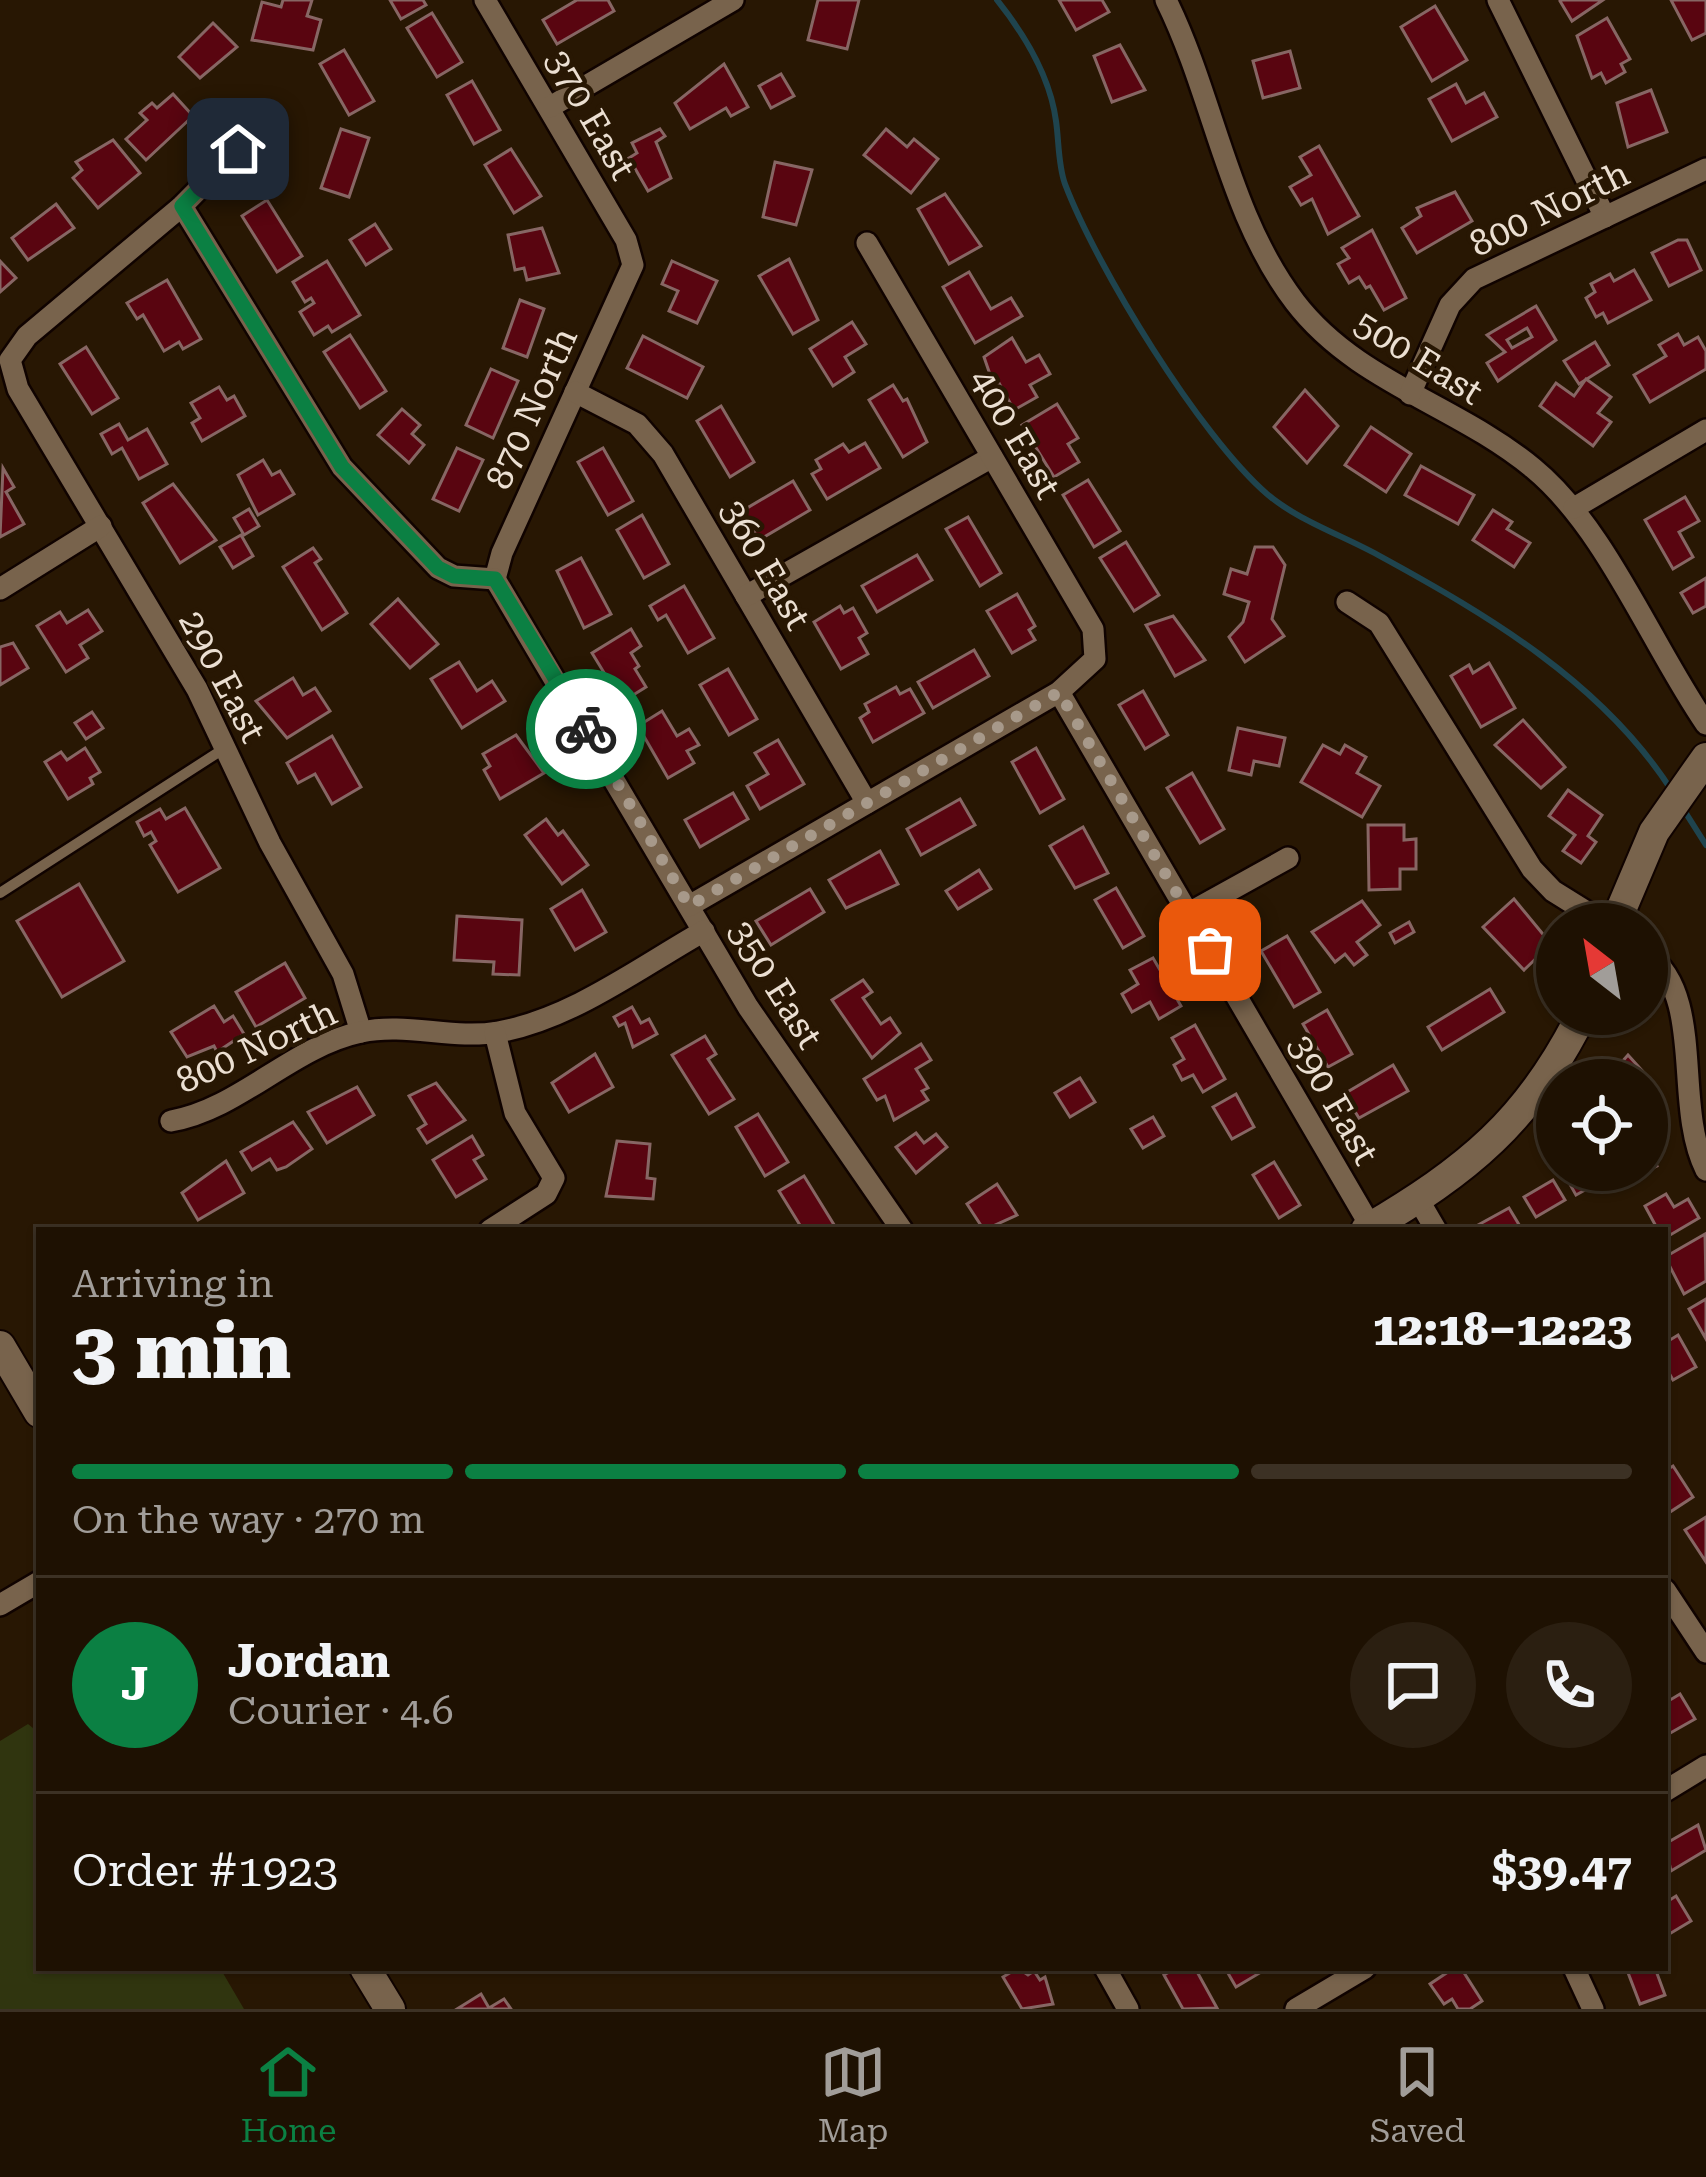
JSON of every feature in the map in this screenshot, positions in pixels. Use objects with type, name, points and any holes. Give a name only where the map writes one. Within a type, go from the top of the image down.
[{"type":"street","name":"370 East","points":[[485,0],[626,240],[632,265]]},
{"type":"street","points":[[550,107],[733,0]]},
{"type":"street","name":"500 East","points":[[1166,0],[1268,260],[1323,335],[1532,466],[1574,508],[1660,657],[1706,724]]},
{"type":"street","points":[[1498,0],[1605,217]]},
{"type":"street","points":[[266,121],[182,206],[351,478],[438,568],[454,576],[495,579]]},
{"type":"street","name":"800 North","points":[[1411,394],[1450,305],[1474,279],[1706,169]]},
{"type":"street","name":"290 East","points":[[182,206],[27,336],[10,360],[18,389],[177,652],[344,974],[361,1032]]},
{"type":"street","name":"400 East","points":[[867,243],[1093,629],[1095,659],[1059,692]]},
{"type":"street","name":"870 North","points":[[495,579],[632,265]]},
{"type":"street","name":"360 East","points":[[575,392],[619,413],[651,437],[867,803]]},
{"type":"street","points":[[1574,508],[1706,430]]},
{"type":"street","points":[[746,596],[992,457]]},
{"type":"street","points":[[0,589],[101,526]]},
{"type":"street","name":"350 East","points":[[495,579],[767,1037],[900,1227]]},
{"type":"street","points":[[1347,602],[1379,623],[1532,869],[1553,891],[1574,903]]},
{"type":"street","points":[[689,906],[1059,692]]},
{"type":"street","name":"390 East","points":[[1059,692],[1367,1227]]},
{"type":"street","points":[[1621,903],[1646,848],[1706,758]]},
{"type":"street","points":[[1189,913],[1288,857]]},
{"type":"street","name":"800 North","points":[[171,1121],[201,1116],[319,1047],[361,1032],[495,1033],[562,1011],[704,932]]},
{"type":"street","points":[[1668,969],[1688,1014],[1692,1129],[1706,1170]]},
{"type":"street","points":[[495,1033],[515,1113],[554,1178],[546,1194],[495,1227]]},
{"type":"street","points":[[1371,1227],[1418,1199],[1516,1120],[1554,1070],[1572,1035]]},
{"type":"street","points":[[1418,1199],[1434,1227]]},
{"type":"street","points":[[0,1346],[36,1407]]},
{"type":"street","points":[[0,1605],[36,1584]]},
{"type":"street","points":[[1668,1595],[1706,1652]]},
{"type":"street","points":[[1668,1789],[1706,1766]]},
{"type":"street","points":[[367,1971],[390,2009]]},
{"type":"street","points":[[1107,1971],[1128,2009]]},
{"type":"street","points":[[1296,2009],[1360,1971]]},
{"type":"street","points":[[1575,1971],[1593,2009]]},
{"type":"lane","points":[[0,893],[225,748]]},
{"type":"green space","points":[[28,1724],[36,1731],[36,1971],[222,1971],[244,2009],[0,2009],[0,1741]]},
{"type":"building","points":[[283,0],[312,0],[307,16],[321,20],[313,50],[252,40],[262,2],[281,7]]},
{"type":"building","points":[[390,0],[423,0],[426,5],[401,19]]},
{"type":"building","points":[[577,0],[608,0],[614,11],[557,44],[543,20]]},
{"type":"building","points":[[818,0],[859,0],[847,49],[808,40]]},
{"type":"building","points":[[1059,0],[1102,0],[1109,12],[1076,30]]},
{"type":"building","points":[[1561,0],[1603,0],[1572,21],[1560,1]]},
{"type":"building","points":[[1671,0],[1706,0],[1706,33],[1692,40]]},
{"type":"building","points":[[1435,6],[1467,60],[1432,81],[1401,27]]},
{"type":"building","points":[[432,13],[462,62],[437,77],[407,28]]},
{"type":"building","points":[[1607,18],[1630,59],[1621,64],[1625,72],[1606,83],[1601,73],[1592,78],[1577,36]]},
{"type":"building","points":[[213,23],[237,47],[200,78],[179,57]]},
{"type":"building","points":[[1120,45],[1145,90],[1112,102],[1094,56]]},
{"type":"building","points":[[344,50],[374,101],[349,115],[320,64]]},
{"type":"building","points":[[1290,51],[1300,88],[1263,98],[1253,61]]},
{"type":"building","points":[[724,64],[748,107],[731,116],[726,108],[690,129],[675,103]]},
{"type":"building","points":[[781,74],[794,96],[771,108],[759,86]]},
{"type":"building","points":[[472,81],[500,130],[474,144],[447,95]]},
{"type":"building","points":[[1456,84],[1466,103],[1484,93],[1497,117],[1452,141],[1429,99]]},
{"type":"building","points":[[1651,90],[1667,132],[1628,147],[1617,103]]},
{"type":"building","points":[[173,94],[193,116],[146,160],[126,139],[147,120],[140,113],[152,103],[157,108]]},
{"type":"building","points":[[341,129],[369,138],[349,197],[321,188]]},
{"type":"building","points":[[660,129],[665,136],[656,142],[671,178],[648,191],[629,158],[637,153],[632,143]]},
{"type":"building","points":[[886,129],[907,147],[914,139],[938,159],[911,193],[864,155]]},
{"type":"building","points":[[113,140],[140,173],[98,208],[73,178],[82,170],[76,162]]},
{"type":"building","points":[[1319,146],[1359,216],[1328,234],[1312,199],[1301,205],[1290,187],[1311,175],[1300,157]]},
{"type":"building","points":[[511,149],[541,196],[514,213],[485,165]]},
{"type":"building","points":[[775,162],[812,170],[796,225],[763,217]]},
{"type":"building","points":[[1455,192],[1472,221],[1417,253],[1402,228],[1421,216],[1417,208]]},
{"type":"building","points":[[945,194],[981,246],[949,264],[918,209]]},
{"type":"building","points":[[267,200],[302,256],[277,272],[242,216]]},
{"type":"building","points":[[56,204],[74,228],[28,260],[12,238]]},
{"type":"building","points":[[375,224],[391,249],[366,265],[350,240]]},
{"type":"building","points":[[542,228],[559,273],[527,280],[524,268],[515,270],[508,235]]},
{"type":"building","points":[[1372,230],[1406,298],[1384,310],[1370,286],[1366,288],[1359,277],[1349,283],[1338,264],[1349,258],[1342,248]]},
{"type":"building","points":[[1687,240],[1701,270],[1669,286],[1652,253]]},
{"type":"building","points":[[789,259],[818,320],[793,334],[759,276]]},
{"type":"building","points":[[0,261],[16,278],[0,292]]},
{"type":"building","points":[[327,261],[360,315],[332,332],[328,326],[314,335],[300,312],[314,303],[311,298],[305,302],[293,282]]},
{"type":"building","points":[[672,261],[717,281],[697,323],[669,311],[678,291],[662,284]]},
{"type":"building","points":[[1634,270],[1651,300],[1608,323],[1603,313],[1596,317],[1586,298],[1595,292],[1591,284],[1610,274],[1614,281]]},
{"type":"building","points":[[969,272],[991,309],[1011,298],[1022,316],[975,343],[943,287]]},
{"type":"building","points":[[167,280],[201,339],[183,349],[179,342],[164,351],[143,315],[137,319],[127,303]]},
{"type":"building","points":[[520,300],[544,309],[527,357],[503,348]]},
{"type":"building","points":[[1536,306],[1556,340],[1498,381],[1487,363],[1505,352],[1487,335]],"holes":[[[1527,328],[1532,337],[1512,348],[1507,340]]]},
{"type":"building","points":[[852,322],[866,344],[845,357],[854,372],[833,386],[810,349]]},
{"type":"building","points":[[1678,334],[1684,345],[1698,337],[1706,351],[1706,369],[1650,402],[1634,375],[1666,356],[1659,345]]},
{"type":"building","points":[[350,335],[386,391],[360,408],[324,352]]},
{"type":"building","points":[[643,336],[703,367],[687,398],[627,368]]},
{"type":"building","points":[[1012,338],[1026,362],[1039,355],[1050,374],[1030,385],[1037,397],[1014,410],[999,383],[994,386],[984,357]]},
{"type":"building","points":[[1595,342],[1609,365],[1579,384],[1564,361]]},
{"type":"building","points":[[86,347],[118,398],[92,414],[60,364]]},
{"type":"building","points":[[491,369],[518,381],[493,438],[466,425]]},
{"type":"building","points":[[1586,379],[1611,397],[1598,413],[1611,422],[1593,446],[1540,406],[1556,383],[1574,396]]},
{"type":"building","points":[[893,385],[903,401],[907,399],[927,442],[903,457],[869,400]]},
{"type":"building","points":[[219,387],[227,400],[234,396],[245,416],[202,441],[192,423],[200,418],[191,403]]},
{"type":"building","points":[[1305,390],[1338,426],[1307,463],[1274,427]]},
{"type":"building","points":[[1057,404],[1078,438],[1068,444],[1079,462],[1054,477],[1022,425]]},
{"type":"building","points":[[721,406],[754,462],[730,477],[697,421]]},
{"type":"building","points":[[402,409],[420,425],[412,434],[424,445],[409,463],[378,435]]},
{"type":"building","points":[[119,424],[128,440],[147,429],[167,464],[139,479],[122,448],[112,454],[101,434]]},
{"type":"building","points":[[1371,427],[1411,454],[1386,492],[1345,465]]},
{"type":"building","points":[[865,443],[880,468],[827,499],[812,474],[821,469],[816,460],[843,444],[849,452]]},
{"type":"building","points":[[457,448],[483,460],[459,511],[433,499]]},
{"type":"building","points":[[603,448],[633,501],[608,515],[578,462]]},
{"type":"building","points":[[263,460],[272,475],[280,471],[294,494],[258,515],[238,475]]},
{"type":"building","points":[[1421,466],[1474,495],[1458,524],[1405,495]]},
{"type":"building","points":[[3,468],[14,487],[6,492],[24,524],[0,537]]},
{"type":"building","points":[[1088,480],[1120,531],[1094,547],[1063,495]]},
{"type":"building","points":[[793,481],[810,510],[759,540],[742,511]]},
{"type":"building","points":[[173,484],[216,540],[180,563],[143,503]]},
{"type":"building","points":[[1685,497],[1699,521],[1679,532],[1693,557],[1673,569],[1645,520]]},
{"type":"building","points":[[249,509],[259,526],[244,535],[234,518]]},
{"type":"building","points":[[1493,510],[1512,522],[1507,529],[1530,543],[1514,567],[1473,540]]},
{"type":"building","points":[[642,515],[669,564],[644,578],[617,530]]},
{"type":"building","points":[[968,517],[1001,573],[980,586],[946,529]]},
{"type":"building","points":[[241,535],[253,556],[233,568],[220,547]]},
{"type":"building","points":[[1126,542],[1159,595],[1134,611],[1100,558]]},
{"type":"building","points":[[1255,547],[1273,547],[1285,565],[1272,619],[1284,636],[1245,662],[1229,637],[1243,622],[1249,602],[1224,594],[1231,569],[1247,574]]},
{"type":"building","points":[[313,548],[321,559],[315,563],[347,613],[322,630],[283,567]]},
{"type":"building","points":[[917,555],[932,580],[877,612],[862,586]]},
{"type":"building","points":[[581,558],[611,614],[584,628],[557,571]]},
{"type":"building","points":[[1706,578],[1706,606],[1693,613],[1681,593]]},
{"type":"building","points":[[684,586],[714,638],[688,653],[666,615],[658,620],[650,606]]},
{"type":"building","points":[[1017,594],[1035,626],[1029,630],[1035,640],[1012,653],[987,611]]},
{"type":"building","points":[[398,599],[438,644],[410,668],[371,624]]},
{"type":"building","points":[[840,606],[844,613],[853,608],[867,633],[859,638],[868,654],[841,669],[814,622]]},
{"type":"building","points":[[88,610],[102,631],[80,645],[88,658],[66,672],[37,626],[60,612],[67,623]]},
{"type":"building","points":[[1173,616],[1205,660],[1175,676],[1146,625]]},
{"type":"building","points":[[631,629],[641,646],[631,653],[639,666],[635,669],[646,687],[622,702],[592,653]]},
{"type":"building","points":[[13,643],[28,668],[0,685],[0,647]]},
{"type":"building","points":[[974,650],[989,676],[933,708],[918,682]]},
{"type":"building","points":[[459,662],[477,691],[492,681],[505,701],[462,728],[431,679]]},
{"type":"building","points":[[1489,663],[1515,708],[1481,727],[1451,676],[1469,665],[1473,673]]},
{"type":"building","points":[[728,669],[757,719],[729,735],[700,685]]},
{"type":"building","points":[[293,678],[303,695],[315,688],[330,711],[287,738],[256,701]]},
{"type":"building","points":[[896,687],[900,694],[910,689],[924,713],[873,742],[860,718],[869,712],[865,704]]},
{"type":"building","points":[[1143,691],[1168,735],[1145,749],[1119,705]]},
{"type":"building","points":[[662,711],[677,736],[689,729],[699,745],[687,751],[694,763],[668,778],[638,726]]},
{"type":"building","points":[[92,712],[103,728],[86,739],[75,723]]},
{"type":"building","points":[[1523,720],[1565,767],[1541,788],[1495,745]]},
{"type":"building","points":[[1238,728],[1285,738],[1279,766],[1254,761],[1251,775],[1229,770]]},
{"type":"building","points":[[516,735],[544,773],[500,799],[484,770],[490,766],[483,754]]},
{"type":"building","points":[[332,736],[361,787],[332,804],[315,774],[298,783],[287,763]]},
{"type":"building","points":[[778,740],[804,784],[760,809],[747,786],[768,774],[755,753]]},
{"type":"building","points":[[1323,745],[1340,754],[1345,745],[1366,757],[1357,773],[1380,786],[1362,817],[1301,782]]},
{"type":"building","points":[[85,748],[100,772],[90,778],[93,784],[68,799],[45,762],[61,752],[67,760]]},
{"type":"building","points":[[1036,748],[1064,799],[1040,813],[1012,762]]},
{"type":"building","points":[[1192,773],[1224,829],[1200,843],[1167,788]]},
{"type":"building","points":[[1568,790],[1602,815],[1588,836],[1596,842],[1581,863],[1563,851],[1575,835],[1549,816]]},
{"type":"building","points":[[733,793],[748,819],[700,847],[685,820]]},
{"type":"building","points":[[960,799],[975,825],[921,855],[907,829]]},
{"type":"building","points":[[185,808],[220,868],[178,892],[150,845],[156,841],[151,832],[144,836],[137,822],[160,809],[166,819]]},
{"type":"building","points":[[546,819],[558,835],[563,831],[588,865],[562,884],[525,835]]},
{"type":"building","points":[[1368,825],[1404,825],[1404,840],[1416,839],[1416,869],[1400,869],[1400,889],[1369,890]]},
{"type":"building","points":[[1083,827],[1108,873],[1075,888],[1050,846]]},
{"type":"building","points":[[880,851],[898,884],[846,908],[829,880]]},
{"type":"building","points":[[979,870],[991,889],[958,909],[946,891]]},
{"type":"building","points":[[79,884],[124,961],[62,997],[17,921]]},
{"type":"building","points":[[1116,888],[1144,936],[1123,948],[1095,900]]},
{"type":"building","points":[[810,889],[824,912],[771,945],[756,921]]},
{"type":"building","points":[[582,890],[606,932],[575,950],[551,909]]},
{"type":"building","points":[[1514,899],[1536,926],[1536,958],[1524,970],[1483,927]]},
{"type":"building","points":[[1362,901],[1380,925],[1357,942],[1367,955],[1354,965],[1345,954],[1335,962],[1312,932]]},
{"type":"building","points":[[457,916],[522,920],[519,975],[493,974],[494,962],[454,960]]},
{"type":"building","points":[[1409,922],[1414,932],[1395,943],[1390,933]]},
{"type":"building","points":[[1287,936],[1320,992],[1294,1007],[1261,951]]},
{"type":"building","points":[[1153,958],[1181,1006],[1159,1019],[1150,1002],[1132,1012],[1122,994],[1138,984],[1130,970]]},
{"type":"building","points":[[285,963],[305,998],[256,1027],[236,992]]},
{"type":"building","points":[[863,980],[872,992],[863,998],[881,1024],[890,1018],[900,1033],[872,1058],[832,1000]]},
{"type":"building","points":[[1490,989],[1504,1012],[1442,1050],[1428,1027]]},
{"type":"building","points":[[214,1006],[224,1022],[233,1016],[244,1034],[217,1052],[214,1046],[187,1057],[171,1032]]},
{"type":"building","points":[[632,1007],[641,1023],[649,1019],[657,1034],[633,1047],[625,1023],[619,1026],[614,1017]]},
{"type":"building","points":[[1327,1010],[1352,1054],[1328,1067],[1303,1024]]},
{"type":"building","points":[[1195,1025],[1225,1079],[1203,1092],[1193,1075],[1182,1080],[1174,1065],[1184,1059],[1172,1038]]},
{"type":"building","points":[[705,1036],[716,1054],[708,1059],[734,1099],[709,1114],[672,1055]]},
{"type":"building","points":[[921,1044],[931,1060],[916,1069],[928,1088],[922,1091],[928,1100],[894,1120],[885,1096],[877,1100],[864,1079]]},
{"type":"building","points":[[595,1054],[613,1087],[569,1112],[552,1083]]},
{"type":"building","points":[[1393,1065],[1408,1091],[1359,1118],[1344,1094]]},
{"type":"building","points":[[1080,1078],[1095,1102],[1070,1117],[1055,1093]]},
{"type":"building","points":[[436,1083],[465,1120],[427,1143],[418,1129],[426,1124],[409,1096]]},
{"type":"building","points":[[357,1087],[374,1115],[327,1143],[308,1112]]},
{"type":"building","points":[[1236,1094],[1254,1127],[1232,1139],[1213,1107]]},
{"type":"building","points":[[758,1114],[788,1162],[765,1176],[736,1127]]},
{"type":"building","points":[[1153,1117],[1164,1136],[1143,1148],[1131,1129]]},
{"type":"building","points":[[293,1122],[312,1149],[286,1167],[277,1170],[270,1159],[252,1170],[241,1152]]},
{"type":"building","points":[[916,1133],[924,1143],[936,1134],[947,1147],[916,1173],[896,1147]]},
{"type":"building","points":[[472,1136],[483,1155],[474,1160],[486,1179],[456,1197],[433,1160]]},
{"type":"building","points":[[617,1141],[650,1144],[647,1178],[655,1179],[653,1199],[606,1196]]},
{"type":"building","points":[[226,1161],[244,1193],[198,1220],[182,1193]]},
{"type":"building","points":[[1274,1162],[1300,1205],[1279,1218],[1253,1175]]},
{"type":"building","points":[[804,1176],[835,1227],[801,1227],[779,1191]]},
{"type":"building","points":[[997,1184],[1017,1215],[982,1227],[967,1204]]},
{"type":"building","points":[[1536,1190],[1560,1191],[1565,1200],[1536,1217],[1524,1197]]},
{"type":"building","points":[[1666,1194],[1674,1207],[1688,1199],[1699,1218],[1668,1236],[1668,1227],[1656,1227],[1645,1206]]},
{"type":"building","points":[[1509,1208],[1520,1227],[1479,1227]]},
{"type":"building","points":[[1705,1234],[1706,1281],[1684,1294],[1668,1255]]},
{"type":"building","points":[[1706,1299],[1706,1339],[1689,1309]]},
{"type":"building","points":[[1678,1335],[1696,1367],[1673,1380],[1668,1371],[1668,1341]]},
{"type":"building","points":[[1673,1466],[1693,1497],[1670,1512],[1668,1508],[1668,1469]]},
{"type":"building","points":[[1706,1517],[1706,1562],[1685,1530]]},
{"type":"building","points":[[1680,1694],[1695,1719],[1668,1734],[1668,1701]]},
{"type":"building","points":[[1698,1825],[1706,1850],[1671,1871],[1668,1842]]},
{"type":"building","points":[[1676,1896],[1691,1921],[1668,1935],[1668,1901]]},
{"type":"building","points":[[1013,1971],[1028,1975],[1034,1971],[1040,1980],[1045,1977],[1053,2004],[1022,2009],[1003,1977]]},
{"type":"building","points":[[1197,1971],[1217,2008],[1183,2009],[1164,1975]]},
{"type":"building","points":[[1227,1971],[1263,1971],[1236,1987]]},
{"type":"building","points":[[1450,1971],[1463,1971],[1482,2001],[1470,2009],[1458,2009],[1452,1999],[1444,2004],[1430,1984]]},
{"type":"building","points":[[1627,1971],[1656,1971],[1665,1995],[1640,2004]]},
{"type":"building","points":[[481,1994],[489,2008],[504,1999],[511,2009],[457,2009]]},
{"type":"waterway","points":[[997,0],[1042,72],[1053,104],[1065,184],[1101,260],[1182,393],[1240,467],[1292,512],[1419,578],[1540,655],[1612,717],[1672,791]]},
{"type":"waterway","points":[[1682,807],[1706,845]]},
{"type":"way so far","points":[[586,729],[689,906],[1059,692],[1210,950]]},
{"type":"route","points":[[238,149],[182,206],[342,467],[438,568],[454,576],[495,579],[586,729]]}]
